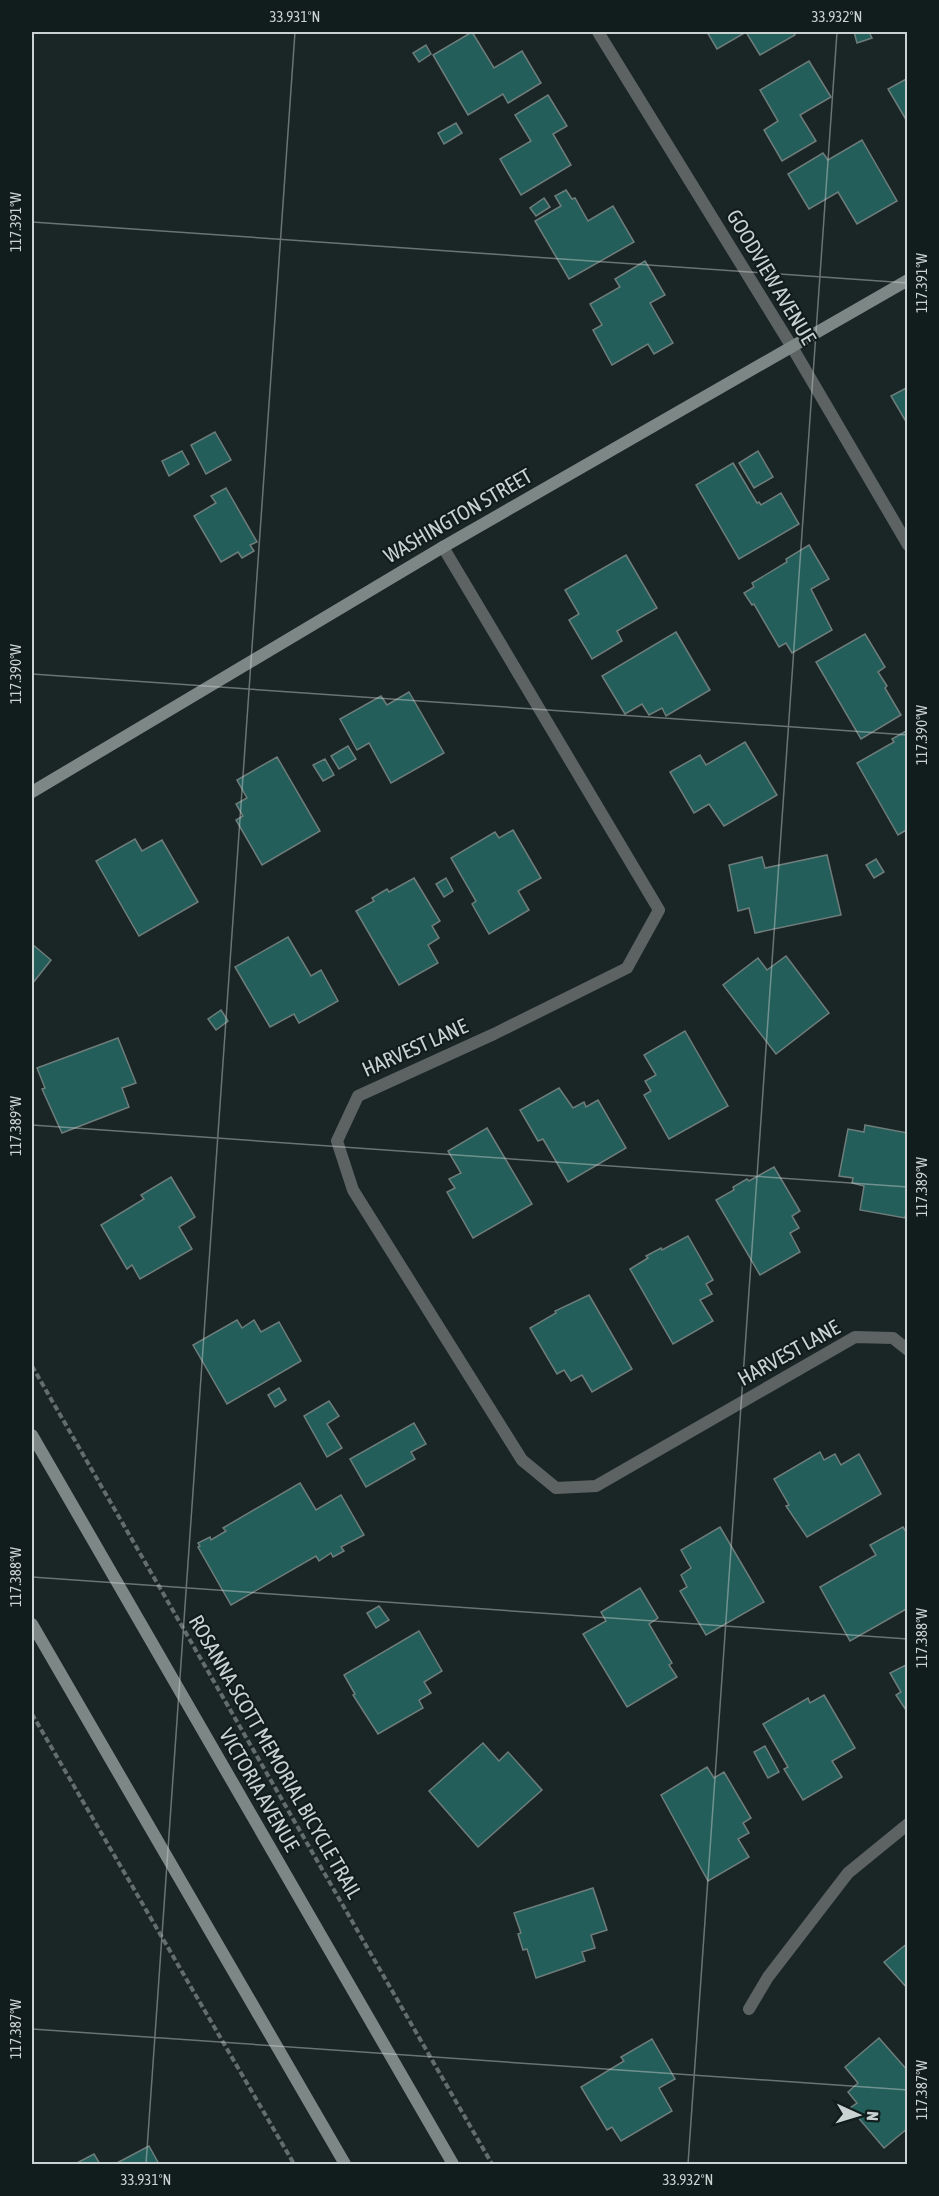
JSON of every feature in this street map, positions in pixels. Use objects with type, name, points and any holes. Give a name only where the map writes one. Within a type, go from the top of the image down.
[{"type":"main road","name":"WASHINGTON STREET","points":[[32,792],[443,547],[908,280]]},
{"type":"main road","name":"VICTORIA AVENUE","points":[[32,1435],[453,2164]]},
{"type":"main road","points":[[32,1624],[345,2164]]},
{"type":"street","name":"GOODVIEW AVENUE","points":[[598,32],[792,347],[908,545]]},
{"type":"street","name":"HARVEST LANE","points":[[443,547],[659,910],[627,968],[494,1034],[358,1096],[337,1141],[353,1190],[522,1460],[556,1488],[596,1486],[855,1337],[893,1338],[908,1350]]},
{"type":"street","points":[[749,2009],[768,1977],[848,1873],[908,1824]]},
{"type":"path","name":"ROSANNA SCOTT MEMORIAL BICYCLE TRAIL","points":[[32,1366],[492,2164]]},
{"type":"path","points":[[32,1714],[294,2164]]},
{"type":"building","points":[[472,32],[494,68],[522,51],[541,83],[508,103],[503,94],[468,115],[433,55]]},
{"type":"building","points":[[707,32],[746,32],[717,49]]},
{"type":"building","points":[[746,32],[794,32],[795,35],[760,55]]},
{"type":"building","points":[[854,32],[869,32],[872,38],[857,43]]},
{"type":"building","points":[[426,45],[431,54],[419,62],[413,53]]},
{"type":"building","points":[[809,61],[831,97],[800,115],[816,141],[782,161],[764,130],[778,121],[760,90]]},
{"type":"building","points":[[908,78],[908,123],[888,89]]},
{"type":"building","points":[[548,95],[567,126],[553,134],[571,165],[521,195],[500,159],[531,141],[515,115]]},
{"type":"building","points":[[456,123],[462,133],[444,144],[438,133]]},
{"type":"building","points":[[862,140],[897,201],[857,224],[838,192],[809,209],[788,174],[823,153],[828,160]]},
{"type":"building","points":[[566,190],[572,199],[575,198],[588,221],[613,206],[634,242],[569,279],[535,221],[561,206],[555,196]]},
{"type":"building","points":[[544,198],[550,207],[536,216],[530,208]]},
{"type":"building","points":[[645,261],[665,295],[650,303],[673,343],[654,354],[648,344],[612,365],[593,330],[602,325],[590,304],[620,287],[615,279]]},
{"type":"building","points":[[908,387],[908,425],[891,396]]},
{"type":"building","points":[[215,432],[231,460],[206,474],[191,445]]},
{"type":"building","points":[[182,451],[189,464],[169,476],[162,461]]},
{"type":"building","points":[[758,451],[773,477],[754,488],[739,463]]},
{"type":"building","points":[[733,463],[757,503],[761,505],[781,493],[799,524],[739,559],[696,485]]},
{"type":"building","points":[[226,488],[257,542],[250,545],[254,551],[242,558],[238,552],[221,562],[194,516],[216,503],[211,496]]},
{"type":"building","points":[[809,545],[829,579],[811,589],[832,630],[792,653],[786,643],[779,647],[754,604],[752,605],[744,593],[754,587],[752,583],[787,562],[786,559]]},
{"type":"building","points":[[626,555],[657,608],[617,631],[622,641],[592,659],[569,620],[579,614],[565,590]]},
{"type":"building","points":[[676,632],[710,690],[666,716],[662,708],[649,715],[642,704],[625,714],[602,676]]},
{"type":"building","points":[[865,634],[885,667],[878,672],[901,715],[861,739],[816,662]]},
{"type":"building","points":[[409,692],[444,753],[391,783],[369,743],[357,750],[340,719],[381,696],[387,705]]},
{"type":"building","points":[[908,730],[908,829],[898,835],[857,763],[894,742],[892,739]]},
{"type":"building","points":[[745,742],[777,795],[724,826],[709,804],[694,813],[670,772],[700,755],[706,765]]},
{"type":"building","points":[[348,746],[356,759],[339,769],[331,756]]},
{"type":"building","points":[[277,757],[320,831],[262,865],[236,820],[243,816],[236,804],[247,798],[237,780]]},
{"type":"building","points":[[325,759],[334,775],[323,781],[313,765]]},
{"type":"building","points":[[513,830],[541,878],[518,891],[529,910],[489,934],[472,904],[476,901],[451,858],[495,832],[499,838]]},
{"type":"building","points":[[135,839],[142,851],[162,840],[198,902],[139,936],[96,861]]},
{"type":"building","points":[[827,855],[841,915],[755,933],[749,908],[738,911],[729,865],[762,857],[765,868]]},
{"type":"building","points":[[876,859],[884,872],[874,878],[866,865]]},
{"type":"building","points":[[414,878],[440,921],[432,926],[439,938],[428,945],[438,963],[399,985],[356,911],[374,901],[372,898],[387,889],[389,892]]},
{"type":"building","points":[[446,878],[453,891],[444,897],[436,884]]},
{"type":"building","points":[[288,937],[311,976],[321,970],[338,1001],[299,1023],[294,1014],[270,1027],[235,967]]},
{"type":"building","points":[[32,944],[51,960],[32,984]]},
{"type":"building","points":[[786,956],[829,1013],[776,1054],[723,985],[758,958],[767,970]]},
{"type":"building","points":[[221,1010],[228,1021],[216,1030],[208,1019]]},
{"type":"building","points":[[685,1031],[728,1106],[669,1139],[644,1095],[651,1091],[645,1081],[656,1075],[644,1055]]},
{"type":"building","points":[[118,1038],[136,1083],[122,1088],[129,1107],[62,1133],[42,1089],[45,1088],[37,1068]]},
{"type":"building","points":[[559,1088],[573,1108],[584,1102],[586,1107],[598,1100],[626,1148],[568,1182],[543,1139],[538,1141],[520,1110]]},
{"type":"building","points":[[865,1125],[908,1133],[906,1184],[908,1184],[908,1203],[905,1218],[860,1210],[864,1186],[852,1183],[853,1178],[839,1176],[848,1129],[864,1132]]},
{"type":"building","points":[[487,1128],[532,1204],[473,1238],[447,1192],[455,1188],[449,1179],[461,1173],[448,1151]]},
{"type":"building","points":[[774,1167],[800,1211],[792,1216],[799,1228],[790,1233],[800,1252],[760,1275],[716,1200],[734,1190],[733,1187],[747,1179],[749,1181]]},
{"type":"building","points":[[171,1177],[195,1217],[179,1227],[192,1249],[140,1279],[132,1265],[127,1269],[101,1225],[144,1199],[141,1195]]},
{"type":"building","points":[[688,1236],[713,1280],[706,1284],[712,1294],[700,1300],[713,1321],[673,1344],[630,1269],[648,1258],[646,1256]]},
{"type":"building","points":[[589,1295],[632,1369],[592,1392],[582,1375],[571,1381],[564,1370],[557,1374],[530,1328],[556,1313],[555,1311]]},
{"type":"building","points":[[237,1320],[242,1328],[254,1320],[261,1332],[279,1322],[301,1361],[227,1404],[193,1345]]},
{"type":"building","points":[[279,1388],[286,1400],[275,1407],[268,1395]]},
{"type":"building","points":[[329,1401],[339,1416],[327,1424],[342,1448],[327,1457],[304,1416]]},
{"type":"building","points":[[414,1423],[426,1444],[411,1452],[415,1459],[366,1487],[350,1459]]},
{"type":"building","points":[[820,1452],[824,1460],[835,1454],[841,1465],[859,1454],[881,1494],[807,1537],[786,1506],[789,1505],[774,1479]]},
{"type":"building","points":[[300,1483],[316,1510],[341,1495],[364,1535],[341,1547],[344,1551],[333,1557],[331,1553],[319,1561],[316,1556],[231,1605],[198,1547],[200,1546],[198,1543],[210,1537],[211,1540],[226,1531],[223,1528]]},
{"type":"building","points":[[720,1527],[764,1602],[706,1635],[680,1591],[687,1587],[681,1575],[691,1568],[681,1550]]},
{"type":"building","points":[[903,1527],[908,1535],[908,1608],[850,1641],[820,1587],[876,1555],[870,1545]]},
{"type":"building","points":[[640,1588],[658,1618],[649,1624],[672,1663],[669,1665],[677,1677],[627,1707],[583,1634],[606,1621],[601,1612]]},
{"type":"building","points":[[379,1606],[389,1620],[376,1628],[367,1613]]},
{"type":"building","points":[[419,1631],[442,1671],[424,1682],[431,1693],[419,1700],[423,1708],[378,1734],[353,1695],[355,1694],[344,1675]]},
{"type":"building","points":[[908,1664],[908,1709],[906,1710],[896,1695],[901,1692],[890,1673]]},
{"type":"building","points":[[824,1695],[855,1748],[832,1761],[842,1777],[803,1800],[784,1769],[788,1767],[763,1724],[808,1698],[810,1703]]},
{"type":"building","points":[[483,1743],[499,1761],[508,1752],[542,1790],[478,1847],[429,1791]]},
{"type":"building","points":[[765,1746],[779,1772],[768,1778],[754,1752]]},
{"type":"building","points":[[707,1767],[714,1778],[724,1772],[751,1818],[743,1823],[749,1833],[738,1839],[749,1857],[708,1881],[661,1795]]},
{"type":"building","points":[[593,1888],[607,1930],[591,1935],[595,1948],[582,1952],[585,1961],[536,1978],[527,1949],[523,1950],[518,1934],[521,1933],[514,1913]]},
{"type":"building","points":[[908,1943],[908,1989],[884,1962]]},
{"type":"building","points":[[879,2038],[908,2071],[908,2128],[884,2148],[850,2108],[857,2103],[848,2092],[858,2083],[845,2067]]},
{"type":"building","points":[[652,2039],[675,2079],[659,2088],[672,2111],[621,2141],[612,2127],[607,2130],[581,2087],[624,2061],[621,2057]]},
{"type":"building","points":[[149,2146],[159,2164],[115,2164]]},
{"type":"building","points":[[94,2154],[100,2164],[75,2164]]}]
